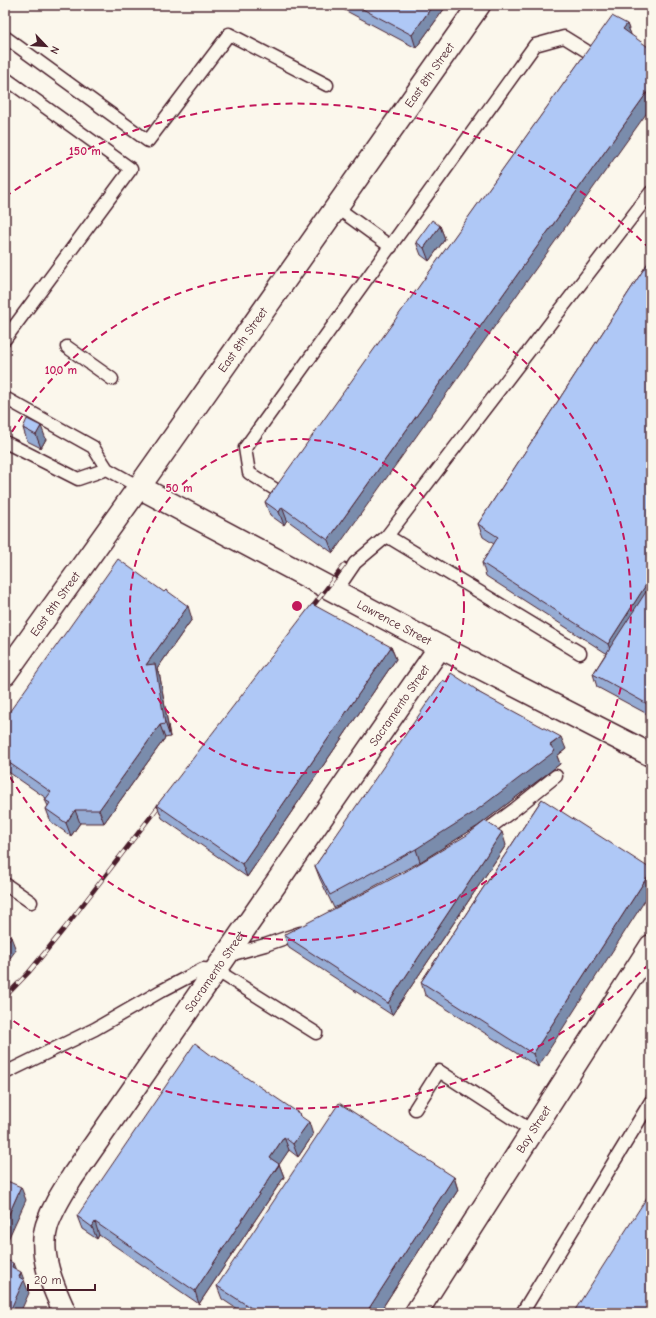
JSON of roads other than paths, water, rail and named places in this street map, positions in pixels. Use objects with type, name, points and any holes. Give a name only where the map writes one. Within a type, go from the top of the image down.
[{"type":"street","name":"East 8th Street","points":[[5,674],[139,487],[479,5]]},
{"type":"street","name":"Lawrence Street","points":[[139,487],[440,647],[651,755]]},
{"type":"street","name":"Sacramento Street","points":[[65,1313],[52,1283],[45,1252],[47,1226],[54,1207],[73,1176],[440,647]]},
{"type":"street","name":"Bay Street","points":[[416,1313],[651,946]]},
{"type":"lane","points":[[5,37],[148,141],[229,34],[327,85]]},
{"type":"lane","points":[[564,37],[593,56],[281,493],[249,473],[245,448],[391,247],[535,45],[564,37]]},
{"type":"lane","points":[[5,78],[131,169],[5,339]]},
{"type":"lane","points":[[336,591],[355,563],[387,536],[651,192]]},
{"type":"lane","points":[[336,207],[391,247]]},
{"type":"lane","points":[[67,347],[112,380]]},
{"type":"lane","points":[[5,398],[93,447],[107,469],[139,487]]},
{"type":"lane","points":[[5,442],[78,479],[107,469]]},
{"type":"lane","points":[[387,536],[580,653]]},
{"type":"lane","points":[[473,840],[556,776]]},
{"type":"lane","points":[[5,884],[31,902]]},
{"type":"lane","points":[[5,1073],[96,1029],[161,991],[204,969],[309,929]]},
{"type":"lane","points":[[220,963],[316,1033]]},
{"type":"lane","points":[[415,1109],[439,1071],[532,1131]]},
{"type":"lane","points":[[522,1313],[651,1101]]},
{"type":"railway","points":[[307,614],[345,564]]},
{"type":"railway","points":[[5,997],[29,972],[64,929],[165,798]]}]
